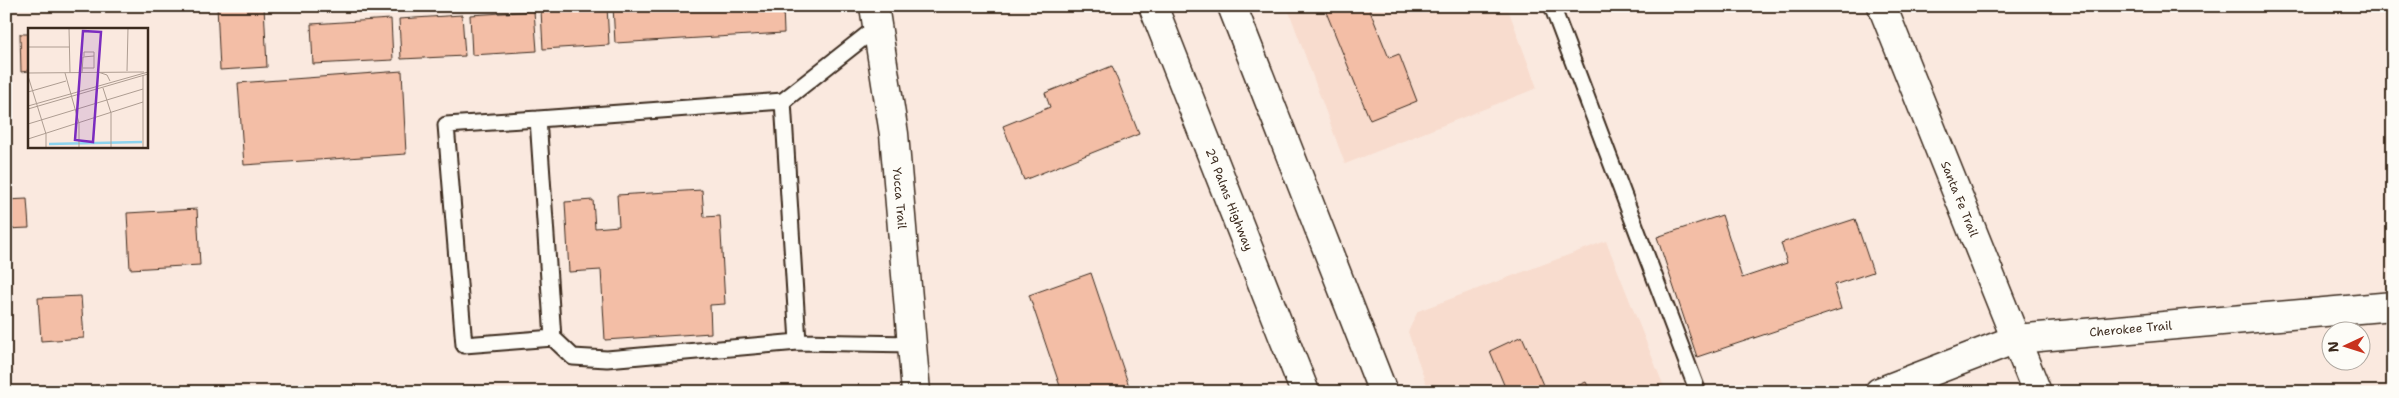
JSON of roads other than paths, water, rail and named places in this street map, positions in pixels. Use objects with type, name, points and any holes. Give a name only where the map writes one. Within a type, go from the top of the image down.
[{"type":"street","name":"29 Palms Highway","points":[[1153,6],[1305,392]]},
{"type":"street","points":[[1232,6],[1383,392]]},
{"type":"street","name":"Santa Fe Trail","points":[[1882,6],[2037,392]]},
{"type":"street","name":"Yucca Trail","points":[[874,12],[894,134],[916,392]]},
{"type":"street","name":"Cherokee Trail","points":[[1879,392],[2016,339],[2393,306]]},
{"type":"lane","points":[[1552,6],[1698,392]]},
{"type":"lane","points":[[553,338],[464,345],[446,125],[783,101],[874,12]]},
{"type":"lane","points":[[783,101],[798,342]]},
{"type":"lane","points":[[538,119],[553,338],[573,356],[607,358],[798,342],[912,344]]}]
